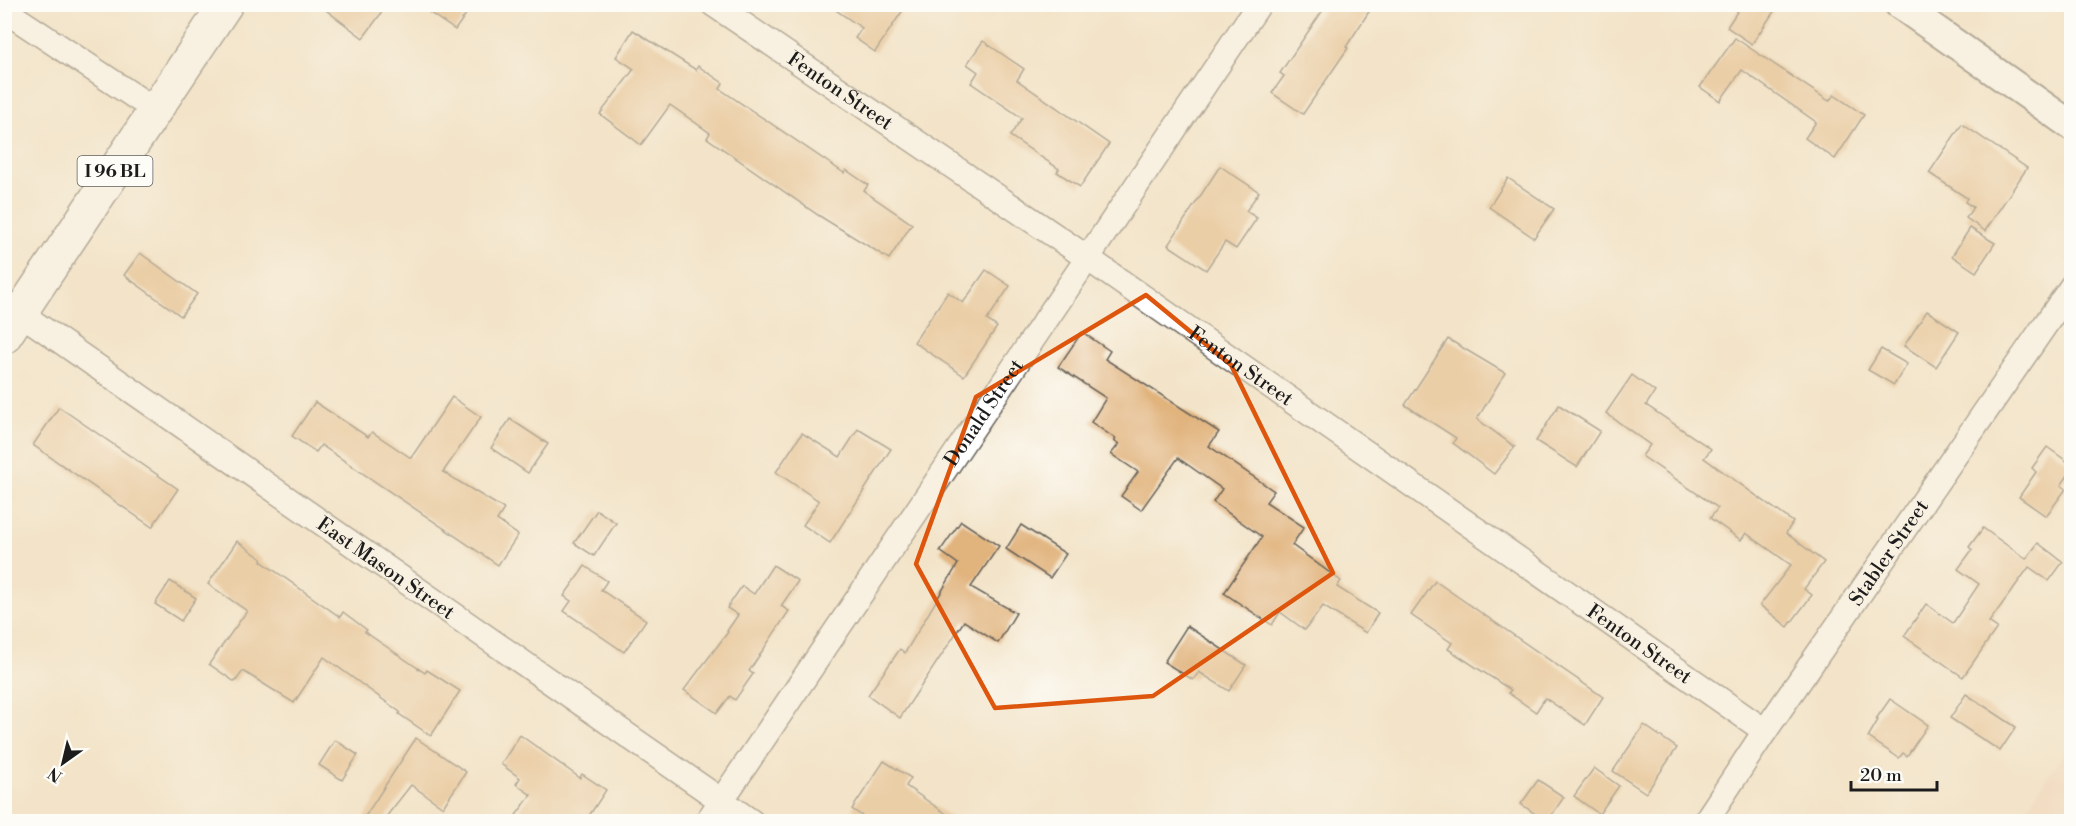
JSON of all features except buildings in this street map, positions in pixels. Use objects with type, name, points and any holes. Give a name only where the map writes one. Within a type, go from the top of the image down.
[{"type":"main road","name":"I 96 BL","points":[[12,325],[226,4]]},
{"type":"street","name":"Fenton Street","points":[[713,4],[1087,258],[1765,731]]},
{"type":"street","name":"Donald Street","points":[[707,822],[1259,4]]},
{"type":"street","points":[[1899,4],[2072,126]]},
{"type":"street","points":[[4,10],[155,110]]},
{"type":"street","name":"Stabler Street","points":[[1705,822],[1765,731],[2072,286]]},
{"type":"street","name":"East Mason Street","points":[[12,325],[752,822]]},
{"type":"highlighted area","points":[[1146,295],[1231,365],[1333,573],[1153,696],[995,708],[916,564],[976,397]]},
{"type":"shaded area","points":[[2071,743],[2071,821],[2017,821]]}]
